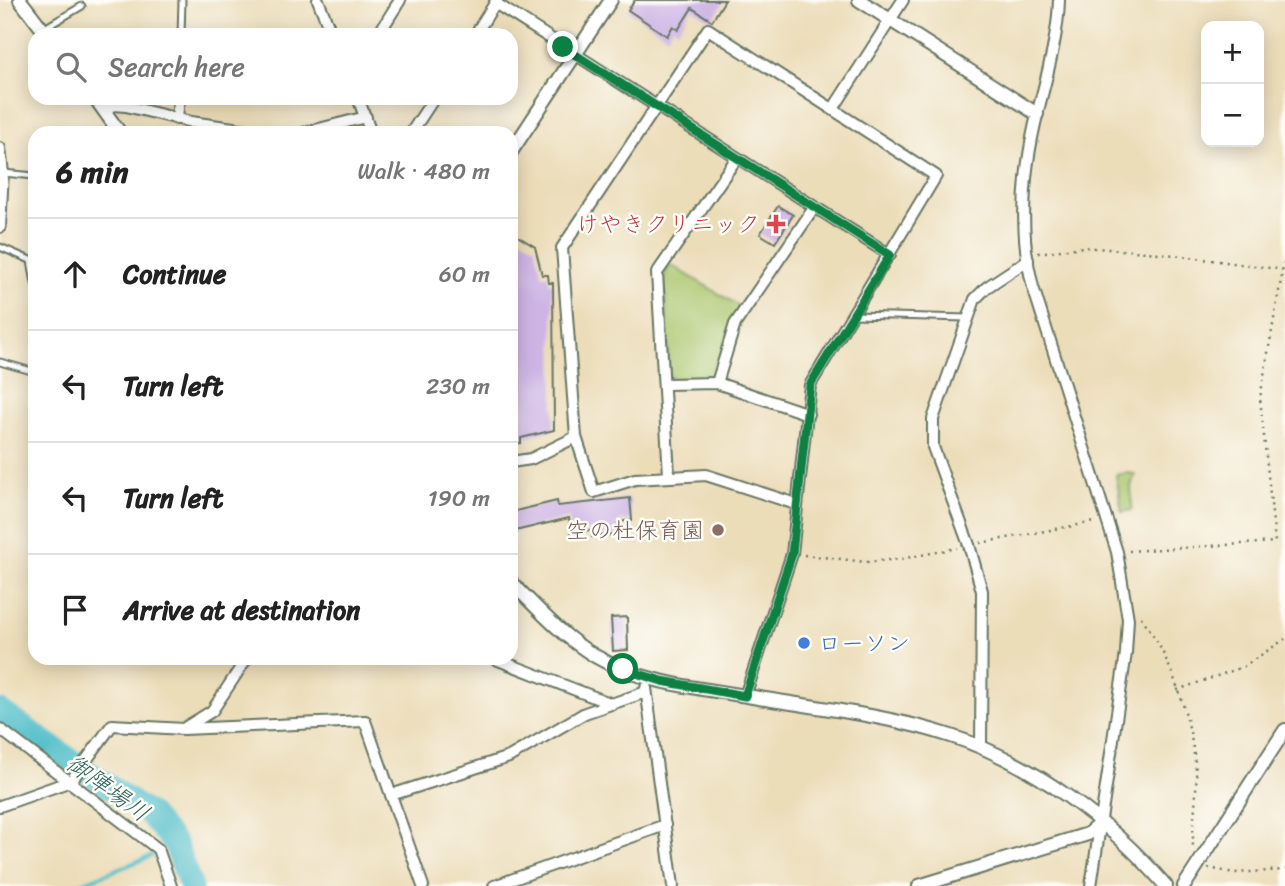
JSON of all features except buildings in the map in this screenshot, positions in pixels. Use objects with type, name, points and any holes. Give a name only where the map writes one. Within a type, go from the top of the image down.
[{"type":"street","points":[[20,0],[42,28]]},
{"type":"street","points":[[318,0],[329,28]]},
{"type":"street","points":[[382,28],[400,0]]},
{"type":"street","points":[[518,141],[611,0]]},
{"type":"street","points":[[859,0],[1037,114]]},
{"type":"street","points":[[833,109],[903,0]]},
{"type":"street","points":[[479,28],[496,1],[736,159],[890,255]]},
{"type":"street","points":[[1056,2],[1026,173],[1027,260],[1033,287],[1108,520],[1126,604],[1126,653],[1091,886]]},
{"type":"street","points":[[745,696],[792,554],[810,385],[936,176],[708,29],[562,248],[576,437],[594,492],[635,479],[706,475],[796,504]]},
{"type":"street","points":[[100,105],[115,126]]},
{"type":"street","points":[[105,111],[113,105],[126,106],[177,119],[223,126]]},
{"type":"street","points":[[177,119],[178,105]]},
{"type":"street","points":[[361,105],[369,126]]},
{"type":"street","points":[[416,126],[429,105]]},
{"type":"street","points":[[331,126],[366,117]]},
{"type":"street","points":[[0,148],[3,173],[0,227]]},
{"type":"street","points":[[669,475],[666,384],[657,274],[736,159]]},
{"type":"street","points":[[717,383],[735,324],[814,208]]},
{"type":"street","points":[[981,747],[982,591],[969,545],[933,446],[933,419],[975,299],[987,287],[1027,260]]},
{"type":"street","points":[[666,384],[717,383],[808,414]]},
{"type":"street","points":[[518,461],[531,459],[576,437]]},
{"type":"street","points":[[518,589],[577,644],[596,656],[644,677],[897,722],[981,747],[1044,782],[1100,822],[1166,886]]},
{"type":"street","points":[[184,729],[212,711],[242,665]]},
{"type":"street","points":[[511,665],[611,704]]},
{"type":"street","points":[[644,677],[673,886]]},
{"type":"street","points":[[391,795],[509,757],[585,713],[646,692]]},
{"type":"street","points":[[0,806],[73,779],[112,725],[184,729],[365,721],[423,886]]},
{"type":"street","points":[[0,729],[73,779],[158,849],[171,886]]},
{"type":"street","points":[[1184,886],[1285,730]]},
{"type":"street","points":[[919,886],[1088,834],[1100,822]]},
{"type":"street","points":[[494,886],[665,825]]},
{"type":"lane","points":[[181,28],[182,0]]},
{"type":"lane","points":[[51,28],[82,6]]},
{"type":"lane","points":[[3,173],[28,175]]},
{"type":"lane","points":[[0,247],[28,259]]},
{"type":"lane","points":[[852,315],[967,318]]},
{"type":"lane","points":[[0,362],[28,370]]},
{"type":"path","points":[[1027,260],[1039,253],[1083,247],[1284,270]]},
{"type":"path","points":[[1117,552],[1275,542],[1260,398],[1285,257]]},
{"type":"path","points":[[792,554],[867,562],[901,559],[1108,520]]},
{"type":"path","points":[[1126,604],[1137,611],[1154,635],[1177,690],[1195,761],[1193,846],[1196,866],[1234,873],[1285,870]]},
{"type":"path","points":[[1177,690],[1243,667],[1285,639]]},
{"type":"green space","points":[[671,265],[739,306],[710,380],[674,381],[669,375],[664,275]]},
{"type":"green space","points":[[1135,474],[1131,486],[1132,510],[1122,512],[1116,475]]},
{"type":"waterway","name":"御陣場川","points":[[0,711],[150,815],[175,844],[191,886]]},
{"type":"waterway","points":[[166,848],[175,844]]},
{"type":"waterway","points":[[74,886],[152,856]]},
{"type":"place","name":"けやきクリニック","points":[[776,224]]},
{"type":"place","name":"空の杜保育園","points":[[718,530]]},
{"type":"place","name":"ローソン","points":[[804,643]]},
{"type":"route","points":[[563,47],[890,255],[810,385],[792,554],[745,696],[662,681],[623,669]]}]
